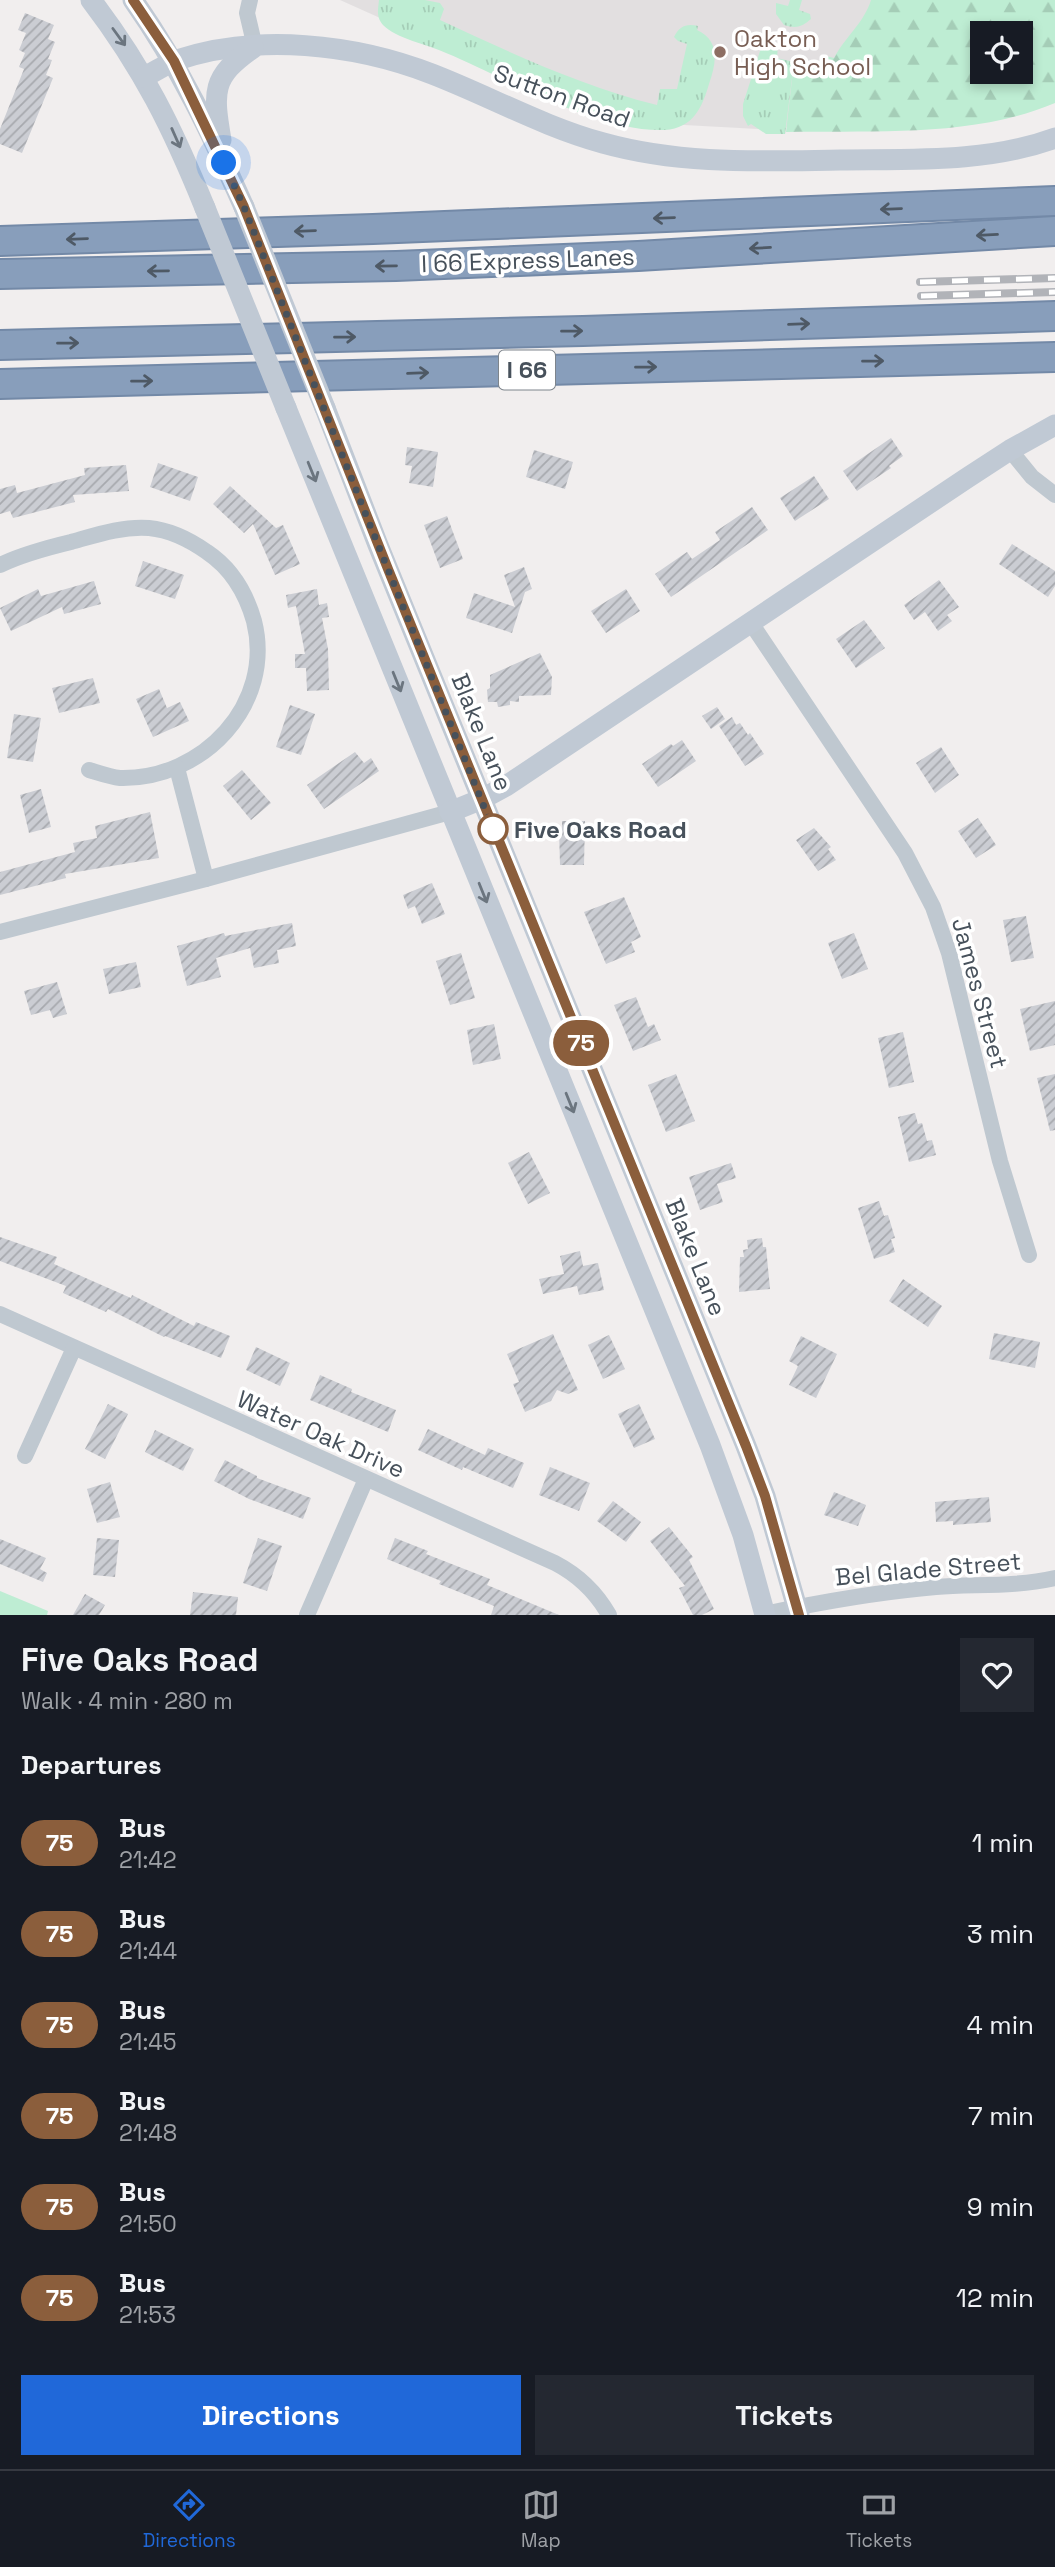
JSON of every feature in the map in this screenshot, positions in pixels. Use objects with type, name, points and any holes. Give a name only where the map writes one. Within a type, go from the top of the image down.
[{"type":"highway","points":[[0,241],[359,230],[1055,201]]},
{"type":"highway","name":"I 66 Express Lanes","points":[[0,274],[396,266],[638,256],[1055,231]]},
{"type":"highway","points":[[0,345],[1055,316]]},
{"type":"highway","name":"I 66","points":[[0,384],[1055,357]]},
{"type":"main road","points":[[91,0],[124,44],[144,77],[167,120],[205,208],[710,1445],[743,1535],[765,1615]]},
{"type":"main road","name":"Blake Lane","points":[[133,0],[174,61],[244,207],[368,520],[746,1446],[765,1496],[799,1611]]},
{"type":"main road","name":"Sutton Road","points":[[144,77],[174,61],[201,54],[255,47],[306,46],[352,51],[432,74],[601,143],[671,158],[752,162],[964,157],[995,154],[1055,138]]},
{"type":"main road","points":[[224,163],[216,92],[220,78],[228,68],[255,47]]},
{"type":"main road","points":[[450,812],[482,799],[529,771],[1010,450],[1055,425]]},
{"type":"street","points":[[250,0],[247,13],[255,47]]},
{"type":"street","points":[[1010,450],[1032,477],[1055,495]]},
{"type":"street","points":[[0,565],[20,555],[111,531],[148,528],[195,543],[227,569],[244,595],[257,642],[256,674],[244,706],[225,734],[209,750],[177,768],[118,778],[89,770]]},
{"type":"street","name":"James Street","points":[[751,623],[905,853],[933,907],[949,953],[990,1121],[1028,1255]]},
{"type":"street","points":[[177,768],[206,879]]},
{"type":"street","points":[[0,932],[450,812]]},
{"type":"street","name":"Water Oak Drive","points":[[0,1314],[566,1569],[596,1595],[609,1615]]},
{"type":"street","points":[[26,1456],[74,1348]]},
{"type":"street","points":[[307,1615],[366,1479]]},
{"type":"street","name":"Bel Glade Street","points":[[765,1615],[799,1611],[896,1591],[953,1586],[1002,1586],[1055,1578]]},
{"type":"shaded area","name":"Oakton High School","points":[[340,0],[1055,0],[1055,101],[986,115],[758,129],[684,125],[642,118],[527,84]]},
{"type":"green space","points":[[379,0],[425,0],[440,3],[444,9],[440,20],[574,78],[657,105],[660,89],[677,89],[687,44],[674,37],[681,28],[687,25],[698,26],[697,30],[710,40],[715,61],[703,101],[689,121],[665,130],[639,129],[582,114],[446,53],[396,34],[388,30],[379,19]]},
{"type":"green space","points":[[790,0],[802,0],[799,10],[810,14],[811,19],[799,27],[784,25],[776,14],[776,3],[788,6]]},
{"type":"green space","points":[[871,0],[1055,0],[1055,103],[1023,114],[957,127],[786,132],[794,62],[817,68],[822,55],[834,58],[859,23]]},
{"type":"green space","points":[[768,44],[778,45],[777,58],[794,62],[785,134],[766,134],[751,124],[748,126],[743,116],[743,104],[760,51]]},
{"type":"green space","points":[[0,1591],[48,1611],[47,1615],[0,1615]]},
{"type":"building","points":[[25,13],[54,25],[48,39],[55,42],[48,59],[52,60],[46,75],[53,78],[22,153],[0,144],[0,129],[24,69],[19,67],[25,53],[19,50],[26,33],[18,30]]},
{"type":"building","points":[[891,438],[903,456],[889,466],[891,468],[857,491],[843,471]]},
{"type":"building","points":[[407,447],[438,452],[433,487],[409,483],[412,466],[405,465]]},
{"type":"building","points":[[534,450],[573,462],[565,489],[526,477]]},
{"type":"building","points":[[158,463],[198,477],[190,501],[150,487]]},
{"type":"building","points":[[126,465],[129,491],[73,495],[75,502],[13,518],[10,511],[0,514],[0,489],[15,485],[17,493],[85,475],[84,468]]},
{"type":"building","points":[[814,476],[829,499],[795,521],[780,498]]},
{"type":"building","points":[[230,486],[276,528],[283,525],[300,564],[275,575],[253,524],[244,533],[213,504]]},
{"type":"building","points":[[752,507],[768,530],[671,597],[655,574],[687,552],[692,559],[720,540],[715,532]]},
{"type":"building","points":[[447,516],[463,559],[440,568],[424,525]]},
{"type":"building","points":[[1012,544],[1055,571],[1055,586],[1048,597],[999,564]]},
{"type":"building","points":[[143,561],[184,575],[175,599],[135,586]]},
{"type":"building","points":[[524,567],[532,589],[525,592],[512,633],[466,618],[474,593],[515,607],[504,575]]},
{"type":"building","points":[[939,580],[959,607],[947,615],[952,621],[938,631],[925,612],[914,620],[904,605]]},
{"type":"building","points":[[94,581],[101,604],[64,614],[62,607],[11,631],[0,608],[38,589],[41,596]]},
{"type":"building","points":[[317,589],[319,605],[327,603],[329,617],[322,618],[328,649],[329,690],[307,691],[306,668],[295,668],[295,654],[305,654],[296,606],[288,608],[286,595]]},
{"type":"building","points":[[626,589],[640,611],[606,633],[591,611]]},
{"type":"building","points":[[864,620],[885,648],[856,668],[836,639]]},
{"type":"building","points":[[540,653],[552,677],[551,695],[519,696],[519,702],[510,701],[510,705],[498,707],[497,702],[488,702],[490,675]]},
{"type":"building","points":[[93,678],[100,703],[59,713],[52,688]]},
{"type":"building","points":[[159,689],[167,708],[180,702],[189,721],[153,737],[136,699]]},
{"type":"building","points":[[290,705],[315,714],[301,755],[276,747]]},
{"type":"building","points":[[717,707],[725,719],[711,729],[702,716]]},
{"type":"building","points":[[14,714],[41,718],[33,762],[7,758]]},
{"type":"building","points":[[732,717],[736,725],[740,723],[748,735],[750,733],[764,754],[745,766],[719,726]]},
{"type":"building","points":[[682,740],[696,761],[658,787],[642,764],[671,744],[673,746]]},
{"type":"building","points":[[941,747],[959,775],[935,793],[916,763]]},
{"type":"building","points":[[355,752],[364,763],[371,758],[379,771],[324,809],[307,785]]},
{"type":"building","points":[[242,770],[271,803],[251,820],[223,786]]},
{"type":"building","points":[[41,789],[51,827],[29,833],[20,795]]},
{"type":"building","points":[[150,812],[159,858],[65,874],[66,878],[0,895],[0,872],[75,852],[73,843],[97,838],[95,826]]},
{"type":"building","points":[[978,818],[996,845],[976,858],[958,831]]},
{"type":"building","points":[[562,821],[585,821],[584,865],[560,865],[559,831],[562,831]]},
{"type":"building","points":[[814,828],[831,847],[828,849],[836,860],[818,871],[796,840]]},
{"type":"building","points":[[432,883],[445,914],[422,924],[415,906],[408,909],[403,895]]},
{"type":"building","points":[[624,897],[641,937],[631,942],[635,952],[606,964],[584,912]]},
{"type":"building","points":[[1026,916],[1034,958],[1011,962],[1003,920]]},
{"type":"building","points":[[292,923],[296,946],[277,950],[279,963],[254,968],[250,948],[216,958],[221,977],[187,986],[177,946],[224,933],[225,936]]},
{"type":"building","points":[[854,933],[868,969],[842,979],[828,943]]},
{"type":"building","points":[[461,953],[475,998],[450,1005],[436,961]]},
{"type":"building","points":[[136,962],[141,987],[109,994],[103,969]]},
{"type":"building","points":[[57,982],[67,1014],[53,1018],[50,1010],[31,1015],[24,991]]},
{"type":"building","points":[[636,997],[648,1027],[654,1024],[661,1040],[633,1051],[614,1005]]},
{"type":"building","points":[[1055,1001],[1055,1045],[1030,1051],[1020,1009]]},
{"type":"building","points":[[494,1024],[501,1059],[473,1065],[467,1030]]},
{"type":"building","points":[[903,1032],[914,1082],[889,1088],[878,1038]]},
{"type":"building","points":[[676,1074],[695,1121],[666,1132],[648,1085]]},
{"type":"building","points":[[1055,1074],[1055,1130],[1050,1131],[1037,1078]]},
{"type":"building","points":[[915,1113],[918,1124],[922,1123],[927,1141],[932,1140],[936,1155],[909,1162],[898,1117]]},
{"type":"building","points":[[529,1152],[550,1193],[528,1204],[508,1163]]},
{"type":"building","points":[[731,1163],[736,1178],[717,1184],[723,1202],[700,1210],[689,1177]]},
{"type":"building","points":[[879,1201],[884,1216],[888,1215],[895,1238],[891,1239],[895,1252],[874,1259],[858,1208]]},
{"type":"building","points":[[0,1237],[57,1257],[54,1264],[131,1298],[132,1295],[194,1326],[196,1322],[230,1336],[221,1358],[164,1337],[108,1309],[106,1312],[63,1293],[66,1286],[0,1261]]},
{"type":"building","points":[[762,1238],[763,1247],[766,1247],[770,1289],[739,1292],[740,1257],[744,1257],[743,1250],[748,1249],[747,1240]]},
{"type":"building","points":[[580,1251],[583,1266],[598,1263],[604,1290],[579,1295],[577,1286],[543,1294],[539,1279],[564,1274],[560,1256]]},
{"type":"building","points":[[903,1279],[942,1306],[928,1327],[889,1301]]},
{"type":"building","points":[[994,1333],[1040,1342],[1035,1368],[989,1359]]},
{"type":"building","points":[[553,1334],[578,1390],[568,1394],[557,1390],[551,1401],[525,1412],[513,1384],[519,1382],[507,1354]]},
{"type":"building","points":[[609,1335],[625,1369],[603,1379],[588,1345]]},
{"type":"building","points":[[801,1336],[837,1354],[816,1398],[789,1385],[798,1366],[789,1361]]},
{"type":"building","points":[[256,1347],[290,1363],[280,1386],[246,1370]]},
{"type":"building","points":[[320,1375],[352,1389],[351,1392],[396,1410],[388,1432],[310,1400]]},
{"type":"building","points":[[108,1404],[128,1414],[105,1459],[85,1449]]},
{"type":"building","points":[[639,1404],[655,1439],[634,1448],[618,1414]]},
{"type":"building","points":[[428,1429],[485,1455],[488,1448],[524,1463],[513,1488],[463,1467],[462,1470],[418,1450]]},
{"type":"building","points":[[155,1430],[194,1449],[183,1471],[145,1452]]},
{"type":"building","points":[[225,1460],[257,1478],[311,1498],[303,1519],[249,1499],[214,1481]]},
{"type":"building","points":[[550,1467],[590,1483],[579,1511],[539,1495]]},
{"type":"building","points":[[110,1482],[120,1517],[97,1523],[87,1489]]},
{"type":"building","points":[[834,1492],[866,1505],[858,1526],[824,1515]]},
{"type":"building","points":[[989,1497],[991,1522],[953,1525],[953,1521],[936,1522],[935,1502]]},
{"type":"building","points":[[613,1501],[641,1522],[626,1542],[597,1521]]},
{"type":"building","points":[[669,1527],[693,1557],[689,1560],[714,1609],[702,1615],[693,1615],[679,1588],[685,1586],[650,1541]]},
{"type":"building","points":[[97,1538],[119,1540],[115,1577],[93,1575]]},
{"type":"building","points":[[258,1538],[282,1546],[267,1591],[243,1583]]},
{"type":"building","points":[[395,1538],[428,1551],[426,1554],[490,1579],[487,1585],[559,1615],[491,1615],[494,1606],[387,1559]]},
{"type":"building","points":[[0,1539],[46,1558],[40,1569],[47,1573],[43,1582],[0,1564]]},
{"type":"building","points":[[193,1592],[238,1597],[236,1615],[190,1615]]},
{"type":"building","points":[[85,1594],[105,1605],[99,1615],[73,1615]]},
{"type":"railway","points":[[920,282],[1055,278]]},
{"type":"railway","points":[[921,296],[1055,292]]},
{"type":"bus line","name":"75","points":[[133,0],[174,61],[205,120],[244,207],[388,569],[746,1446],[765,1496],[799,1615]]},
{"type":"place","name":"Oakton High School","points":[[720,52]]},
{"type":"place","name":"Five Oaks Road","points":[[493,829]]},
{"type":"route","points":[[224,163],[493,829]]}]
